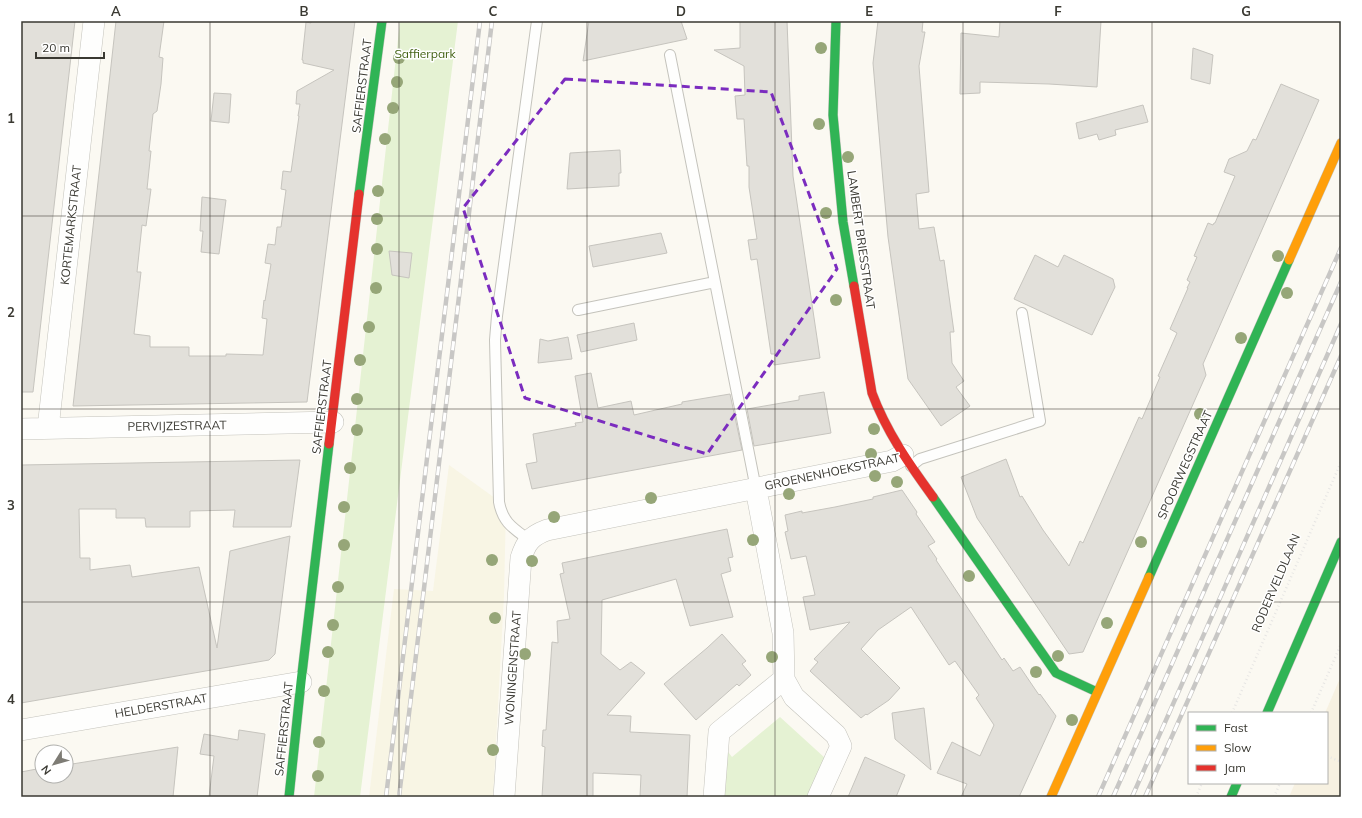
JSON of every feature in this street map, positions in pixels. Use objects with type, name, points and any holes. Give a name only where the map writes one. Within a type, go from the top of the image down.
[{"type":"street","name":"KORTEMARKSTRAAT","points":[[48,428],[94,21]]},
{"type":"street","name":"SAFFIERSTRAAT","points":[[289,797],[301,682],[360,188],[382,21]]},
{"type":"street","name":"LAMBERT BRIESSTRAAT","points":[[836,21],[833,115],[843,222],[872,393],[878,409],[907,460]]},
{"type":"street","name":"SPOORWEGSTRAAT","points":[[1051,797],[1341,143]]},
{"type":"street","name":"PERVIJZESTRAAT","points":[[21,429],[333,422]]},
{"type":"street","name":"GROENENHOEKSTRAAT","points":[[529,540],[537,534],[547,530],[892,461],[907,460],[1056,673],[1097,692]]},
{"type":"street","points":[[756,489],[783,633],[784,679],[794,697],[836,735],[841,746],[818,797]]},
{"type":"street","name":"WONINGENSTRAAT","points":[[504,797],[521,558],[524,548],[529,540]]},
{"type":"street","points":[[1267,712],[1341,542]]},
{"type":"street","points":[[714,797],[719,732],[784,679]]},
{"type":"street","name":"HELDERSTRAAT","points":[[21,730],[301,682]]},
{"type":"street","points":[[1231,797],[1237,784]]},
{"type":"lane","points":[[529,540],[514,530],[501,514],[499,502],[495,340],[537,21]]},
{"type":"lane","points":[[670,55],[756,489]]},
{"type":"lane","points":[[578,310],[715,282]]},
{"type":"lane","points":[[907,460],[920,459],[1040,421],[1022,313]]},
{"type":"path","name":"RODERVELDLAAN","points":[[1232,712],[1341,462]]},
{"type":"path","points":[[1311,712],[1341,644]]},
{"type":"path","points":[[1328,756],[1341,762]]},
{"type":"path","points":[[1196,797],[1202,784]]},
{"type":"path","points":[[1274,797],[1280,784]]},
{"type":"highlighted area","points":[[565,79],[771,92],[837,269],[707,454],[525,398],[463,208]]},
{"type":"shaded area","points":[[449,465],[506,506],[504,596],[493,797],[369,797],[394,589],[433,591]]},
{"type":"shaded area","points":[[1341,676],[1341,797],[1289,797],[1295,784],[1328,784],[1328,712],[1325,712]]},
{"type":"green space","name":"Saffierpark","points":[[400,21],[458,21],[360,797],[314,797]]},
{"type":"green space","points":[[780,717],[825,758],[808,797],[722,797],[722,744],[732,757]]},
{"type":"building","points":[[21,21],[75,21],[33,392],[21,392]]},
{"type":"building","points":[[116,21],[164,21],[159,57],[163,58],[161,84],[157,111],[153,114],[149,151],[151,151],[147,189],[151,189],[146,226],[142,225],[137,272],[141,272],[134,334],[150,336],[150,347],[189,347],[189,356],[226,356],[226,354],[263,355],[267,319],[262,318],[271,264],[265,263],[268,244],[275,245],[277,227],[281,227],[286,190],[281,189],[283,171],[291,172],[299,116],[300,104],[296,104],[297,91],[334,70],[303,63],[302,60],[306,22],[355,21],[307,402],[73,406]]},
{"type":"building","points":[[589,21],[681,21],[687,39],[583,61]]},
{"type":"building","points":[[740,21],[787,21],[793,176],[820,358],[774,365],[775,354],[771,354],[757,259],[751,260],[748,240],[757,239],[749,187],[749,166],[747,166],[744,119],[737,119],[735,96],[745,95],[744,66],[714,50],[740,48]]},
{"type":"building","points":[[878,21],[923,21],[922,32],[925,32],[919,66],[929,192],[916,194],[919,229],[934,227],[940,261],[944,260],[954,332],[950,332],[952,363],[964,381],[956,387],[970,406],[941,426],[908,379],[888,237],[873,63]]},
{"type":"building","points":[[1000,21],[1101,21],[1097,87],[980,82],[980,93],[960,94],[961,33],[999,37]]},
{"type":"building","points":[[1193,48],[1213,55],[1210,84],[1191,79]]},
{"type":"building","points":[[1281,84],[1319,100],[1203,364],[1206,375],[1083,652],[1069,654],[977,518],[961,477],[1006,459],[1020,497],[1022,496],[1043,530],[1069,566],[1080,541],[1083,543],[1139,417],[1142,419],[1160,377],[1158,376],[1177,333],[1170,329],[1190,282],[1187,280],[1197,257],[1194,256],[1208,223],[1213,225],[1215,223],[1235,176],[1224,172],[1229,159],[1247,151],[1253,139],[1256,140]]},
{"type":"building","points":[[214,93],[231,94],[229,123],[211,121]]},
{"type":"building","points":[[1143,105],[1148,122],[1115,130],[1116,135],[1099,140],[1097,134],[1079,139],[1076,123]]},
{"type":"building","points":[[620,150],[621,173],[619,173],[619,186],[567,189],[570,153]]},
{"type":"building","points":[[202,197],[226,200],[219,254],[201,252],[203,231],[200,231]]},
{"type":"building","points":[[661,233],[667,253],[593,267],[589,246]]},
{"type":"building","points":[[389,251],[412,253],[409,278],[392,275]]},
{"type":"building","points":[[1035,255],[1058,267],[1064,255],[1113,279],[1115,287],[1092,335],[1014,299]]},
{"type":"building","points":[[634,323],[637,340],[581,352],[577,335]]},
{"type":"building","points":[[568,337],[572,359],[538,363],[540,339],[548,341]]},
{"type":"building","points":[[591,373],[598,408],[631,401],[634,415],[682,404],[682,402],[730,394],[742,450],[532,489],[526,464],[537,462],[533,434],[576,426],[575,423],[583,422],[575,376]]},
{"type":"building","points":[[824,392],[831,433],[754,446],[747,409],[799,400],[799,396]]},
{"type":"building","points":[[300,460],[291,527],[233,527],[235,510],[190,511],[190,527],[146,527],[145,518],[116,518],[116,509],[79,509],[80,558],[90,558],[90,570],[130,565],[132,577],[199,567],[217,648],[230,551],[290,536],[275,654],[269,660],[21,703],[21,465]]},
{"type":"building","points":[[902,490],[935,542],[928,546],[937,559],[936,560],[1002,660],[1004,658],[1013,671],[1020,667],[1039,695],[1040,694],[1056,716],[1019,797],[961,797],[967,784],[937,773],[952,742],[980,756],[994,725],[976,698],[979,695],[955,661],[949,665],[911,607],[878,630],[861,649],[900,688],[889,700],[867,715],[866,714],[861,718],[810,671],[818,662],[814,659],[850,622],[810,630],[803,597],[815,595],[806,556],[791,559],[785,532],[788,531],[785,515],[873,499],[873,497]]},
{"type":"building","points":[[727,529],[733,557],[728,558],[731,571],[721,574],[733,617],[690,626],[676,579],[602,600],[601,654],[620,670],[631,662],[645,673],[607,715],[631,716],[630,732],[690,735],[687,797],[640,797],[641,775],[593,773],[593,797],[542,797],[545,747],[542,746],[543,730],[546,730],[552,642],[558,643],[557,621],[570,619],[560,574],[564,573],[562,563]]},
{"type":"building","points":[[722,634],[746,661],[742,664],[751,675],[739,686],[737,684],[696,720],[664,684]]},
{"type":"building","points":[[924,708],[931,770],[895,739],[892,713]]},
{"type":"building","points":[[239,730],[265,734],[257,797],[209,797],[214,756],[200,754],[204,734],[238,740]]},
{"type":"building","points":[[178,747],[173,797],[21,797],[21,772],[34,770],[34,784],[74,784],[74,764]]},
{"type":"building","points":[[865,757],[905,775],[896,797],[848,797]]},
{"type":"railway","points":[[386,797],[480,21]]},
{"type":"railway","points":[[399,797],[492,21]]},
{"type":"railway","points":[[1098,797],[1341,248]]},
{"type":"railway","points":[[1113,797],[1341,282]]},
{"type":"railway","points":[[1132,797],[1341,324]]},
{"type":"railway","points":[[1145,797],[1341,356]]},
{"type":"traffic: fast","points":[[359,194],[382,21]]},
{"type":"traffic: fast","points":[[836,21],[833,115],[843,222],[854,286]]},
{"type":"traffic: fast","points":[[1149,577],[1289,260]]},
{"type":"traffic: fast","points":[[289,797],[329,444]]},
{"type":"traffic: fast","points":[[933,497],[1056,673],[1097,692]]},
{"type":"traffic: fast","points":[[1267,712],[1341,542]]},
{"type":"traffic: fast","points":[[1231,797],[1237,784]]},
{"type":"traffic: slow","points":[[1289,260],[1341,143]]},
{"type":"traffic: slow","points":[[1051,797],[1149,577]]},
{"type":"traffic: jam","points":[[329,444],[359,194]]},
{"type":"traffic: jam","points":[[854,286],[872,393],[891,434],[933,497]]}]
